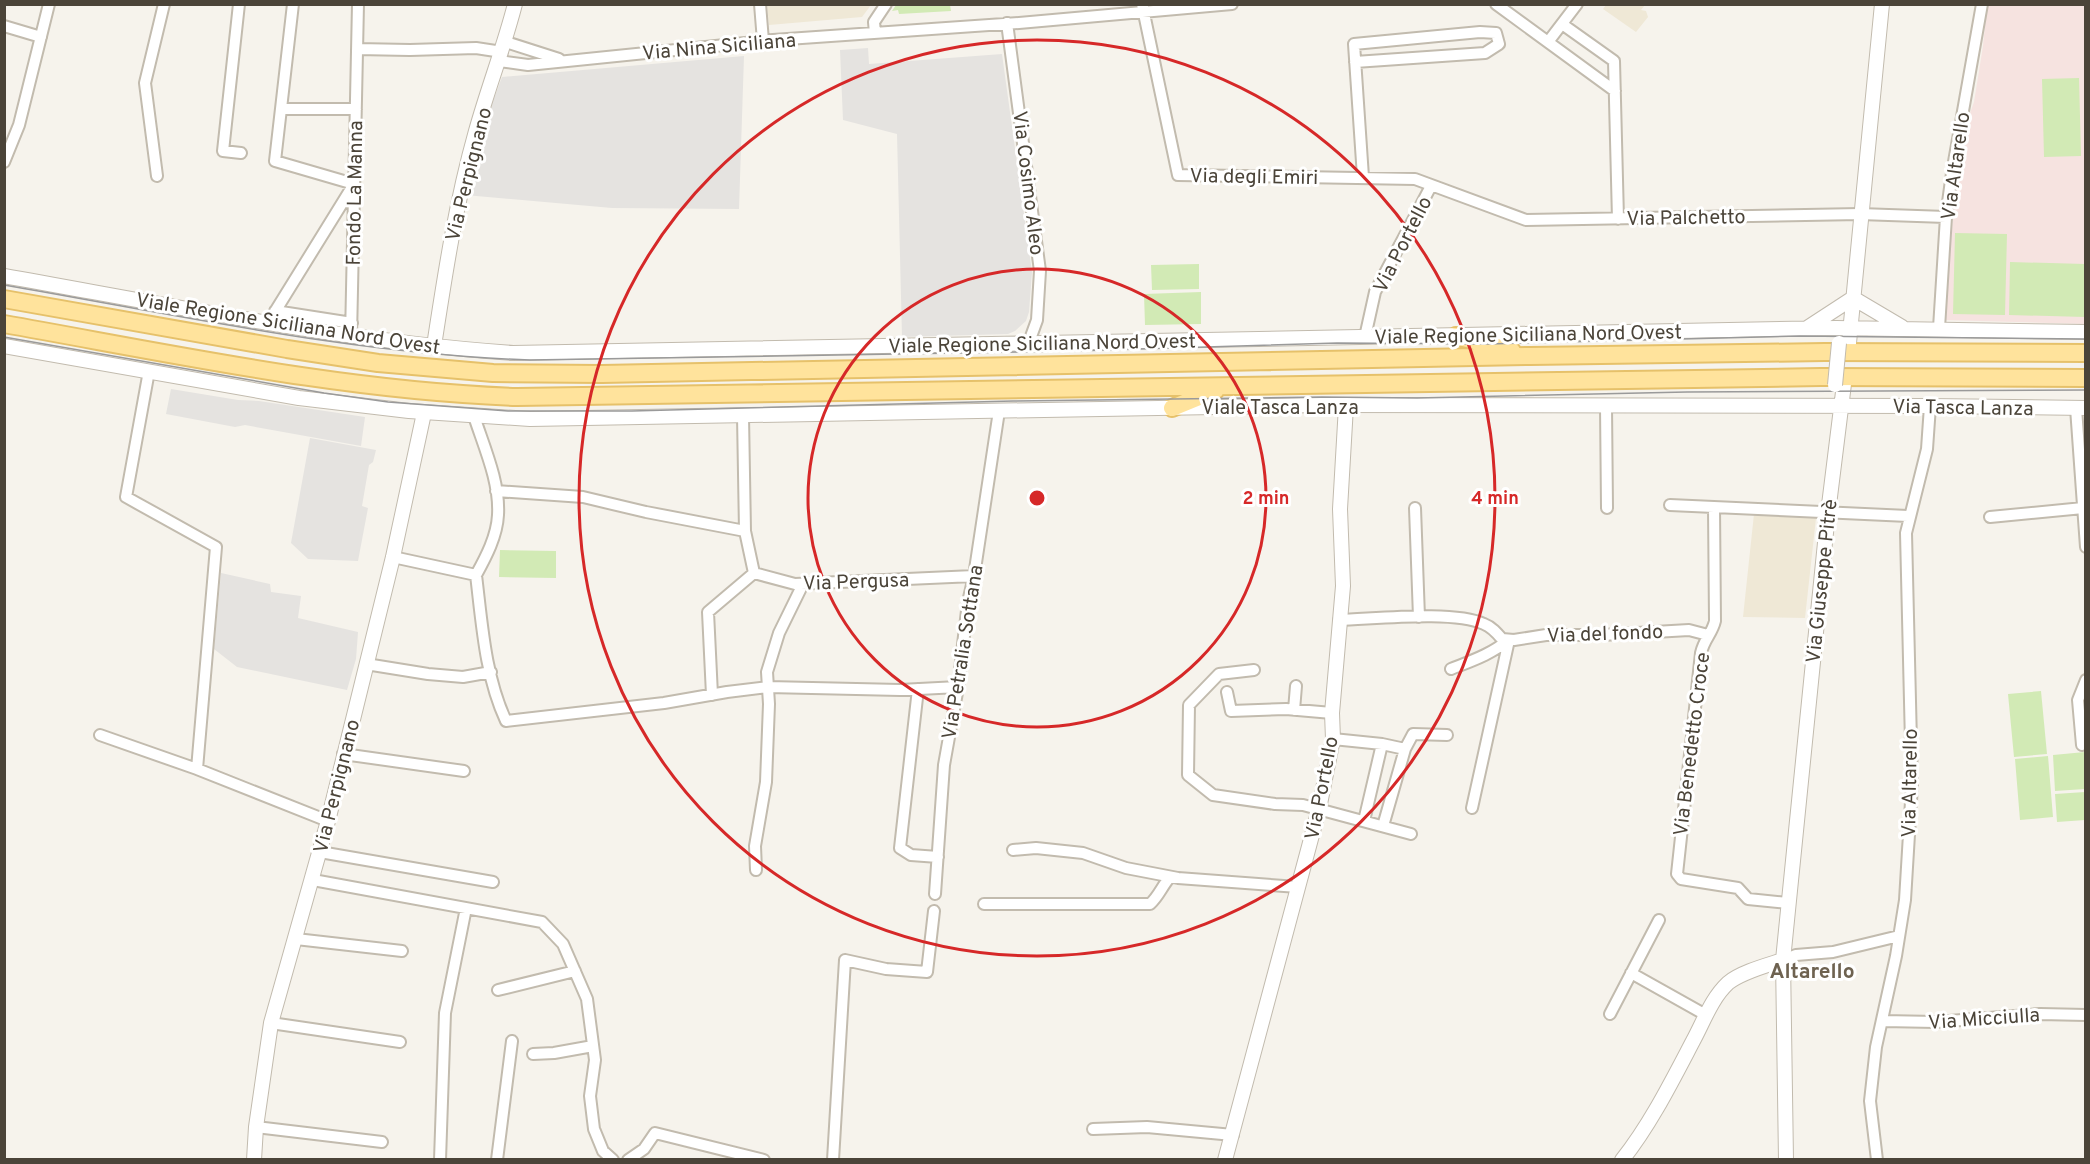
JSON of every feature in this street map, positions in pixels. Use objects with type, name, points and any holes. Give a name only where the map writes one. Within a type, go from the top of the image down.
[{"type":"main road","name":"Viale Regione Siciliana Nord Ovest","points":[[4,299],[338,358],[493,373],[614,374],[1848,352],[2085,353]]},
{"type":"main road","points":[[4,324],[333,382],[488,396],[598,397],[1821,377],[2085,378]]},
{"type":"main road","points":[[1456,336],[1530,356]]},
{"type":"main road","points":[[1172,408],[1225,386]]},
{"type":"street","points":[[4,162],[19,125],[49,4]]},
{"type":"street","points":[[157,176],[145,83],[164,4]]},
{"type":"street","points":[[239,4],[223,151],[241,153]]},
{"type":"street","points":[[272,317],[354,184],[275,161],[293,4]]},
{"type":"street","name":"Fondo La Manna","points":[[352,330],[357,4]]},
{"type":"street","name":"Via Perpignano","points":[[434,346],[453,223],[476,131],[515,4]]},
{"type":"street","points":[[760,4],[763,41]]},
{"type":"street","points":[[874,33],[874,22],[886,4]]},
{"type":"street","name":"Via Nina Siciliana","points":[[502,52],[528,65],[763,41],[1007,24],[1143,8],[1232,4]]},
{"type":"street","points":[[1496,4],[1615,91]]},
{"type":"street","points":[[1548,42],[1576,4]]},
{"type":"street","name":"Via Giuseppe Pitrè","points":[[1786,1160],[1784,960],[1788,903],[1841,406],[1839,385],[1844,343],[1840,336],[1853,298],[1882,4]]},
{"type":"street","name":"Via Altarello","points":[[1939,328],[1947,217],[1968,74],[1982,4]]},
{"type":"street","name":"Via degli Emiri","points":[[1143,8],[1178,175],[1414,179],[1431,186]]},
{"type":"street","name":"Via Cosimo Aleo","points":[[1007,24],[1041,271],[1037,320],[1029,342]]},
{"type":"street","points":[[1562,24],[1614,61],[1618,219]]},
{"type":"street","points":[[4,26],[41,37]]},
{"type":"street","points":[[1355,62],[1485,52],[1499,44],[1496,33],[1480,32],[1354,44],[1355,62],[1363,177]]},
{"type":"street","points":[[357,49],[476,48],[502,52]]},
{"type":"street","name":"Via Nina Siciliana","points":[[502,52],[565,61]]},
{"type":"street","points":[[281,109],[356,109]]},
{"type":"street","name":"Via Palchetto","points":[[1431,186],[1526,220],[1860,214],[1947,217]]},
{"type":"street","name":"Via Portello","points":[[1365,337],[1375,292],[1431,186]]},
{"type":"street","name":"Viale Regione Siciliana Nord Ovest","points":[[4,276],[352,330],[434,346],[513,353],[1843,328],[2085,332]]},
{"type":"street","points":[[1806,329],[1853,298],[1903,328]]},
{"type":"street","points":[[4,346],[299,398],[424,413],[577,419],[743,416],[746,531],[754,573],[708,612],[712,695]]},
{"type":"street","points":[[149,371],[126,497],[216,547],[197,769]]},
{"type":"street","points":[[1816,406],[1832,396],[1839,385]]},
{"type":"street","name":"Via Portello","points":[[1225,1160],[1320,809],[1333,739],[1328,713],[1343,585],[1340,509],[1346,406]]},
{"type":"street","name":"Viale Tasca Lanza","points":[[743,416],[1346,406],[1816,406]]},
{"type":"street","points":[[1606,406],[1607,508]]},
{"type":"street","points":[[1816,406],[1841,406]]},
{"type":"street","name":"Via Tasca Lanza","points":[[1841,406],[2081,408]]},
{"type":"street","name":"Via Altarello","points":[[1876,1160],[1870,1101],[1876,1047],[1896,956],[1905,900],[1912,785],[1906,533],[1908,516],[1913,507],[1927,449],[1930,406]]},
{"type":"street","points":[[2081,408],[2085,547]]},
{"type":"street","name":"Via Petralia Sottana","points":[[935,894],[944,765],[958,687],[968,602],[999,411]]},
{"type":"street","name":"Via Perpignano","points":[[254,1160],[256,1127],[271,1023],[328,821],[393,557],[424,413]]},
{"type":"street","points":[[474,416],[495,480],[499,516],[489,552],[476,575],[484,640],[498,704],[506,721],[664,703],[768,687],[918,689],[958,687]]},
{"type":"street","points":[[496,490],[583,497],[646,512],[746,531]]},
{"type":"street","points":[[1670,505],[1908,516]]},
{"type":"street","points":[[1415,508],[1419,617]]},
{"type":"street","name":"Via Benedetto Croce","points":[[1714,508],[1715,621],[1704,640],[1701,653],[1677,876],[1683,880],[1738,888],[1748,899],[1788,903]]},
{"type":"street","points":[[1990,517],[2083,508]]},
{"type":"street","points":[[393,557],[476,575]]},
{"type":"street","name":"Via Pergusa","points":[[754,573],[795,584],[974,576]]},
{"type":"street","points":[[756,870],[755,846],[766,782],[767,672],[779,633],[802,584]]},
{"type":"street","points":[[1339,620],[1419,617],[1467,619],[1485,624],[1505,640]]},
{"type":"street","name":"Via del fondo","points":[[1505,640],[1557,634],[1602,635],[1689,630],[1708,636]]},
{"type":"street","points":[[1451,669],[1499,649],[1505,640]]},
{"type":"street","points":[[1472,808],[1505,640]]},
{"type":"street","points":[[366,664],[463,677],[491,672]]},
{"type":"street","points":[[1254,670],[1219,674],[1189,705],[1188,776],[1213,795],[1275,804],[1303,805],[1411,834]]},
{"type":"street","points":[[2085,680],[2078,700],[2082,745],[2085,744]]},
{"type":"street","points":[[1294,710],[1296,686]]},
{"type":"street","points":[[918,689],[900,848],[911,855],[938,857]]},
{"type":"street","points":[[1227,692],[1231,711],[1294,710],[1328,713]]},
{"type":"street","points":[[1383,826],[1405,749],[1413,734],[1447,735]]},
{"type":"street","points":[[100,735],[197,769],[328,821]]},
{"type":"street","points":[[1333,739],[1405,749]]},
{"type":"street","points":[[1364,821],[1382,744]]},
{"type":"street","points":[[343,754],[464,771]]},
{"type":"street","points":[[1013,850],[1036,848],[1083,853],[1126,868],[1170,877],[1298,886]]},
{"type":"street","points":[[320,852],[493,882]]},
{"type":"street","points":[[984,904],[1150,904],[1159,896],[1170,877]]},
{"type":"street","points":[[313,880],[542,922],[563,944],[587,999],[595,1060],[590,1096],[594,1129],[603,1151],[613,1160]]},
{"type":"street","points":[[440,1160],[445,1013],[466,909]]},
{"type":"street","points":[[833,1160],[845,960],[886,969],[927,972],[934,911]]},
{"type":"street","points":[[1610,1014],[1659,920]]},
{"type":"street","points":[[1622,1160],[1667,1089],[1707,1010],[1729,982],[1796,955],[1833,952],[1899,936]]},
{"type":"street","points":[[296,939],[402,951]]},
{"type":"street","points":[[498,990],[575,971]]},
{"type":"street","points":[[1631,973],[1706,1015]]},
{"type":"street","name":"Via Micciulla","points":[[1883,1021],[1936,1023],[2048,1013],[2085,1015]]},
{"type":"street","points":[[271,1023],[400,1041]]},
{"type":"street","points":[[496,1160],[512,1041]]},
{"type":"street","points":[[533,1054],[593,1046]]},
{"type":"street","points":[[256,1127],[382,1142]]},
{"type":"street","points":[[1093,1129],[1147,1127],[1233,1135]]},
{"type":"street","points":[[627,1160],[644,1149],[655,1133],[764,1160]]},
{"type":"shaded area","points":[[767,5],[871,5],[862,17],[769,25]]},
{"type":"shaded area","points":[[1606,5],[1645,5],[1641,10],[1646,11],[1648,17],[1636,32],[1603,9]]},
{"type":"shaded area","points":[[1987,5],[2085,5],[2085,324],[1944,320],[1956,182],[1965,127],[1974,102]]},
{"type":"shaded area","points":[[868,48],[869,64],[1002,54],[1032,272],[1029,312],[1026,321],[1015,331],[1008,334],[902,337],[897,134],[843,120],[840,50]]},
{"type":"shaded area","points":[[744,56],[739,209],[612,208],[465,195],[481,133],[502,77]]},
{"type":"shaded area","points":[[171,389],[365,417],[361,446],[245,425],[235,427],[166,414]]},
{"type":"shaded area","points":[[310,438],[376,450],[373,462],[369,465],[362,506],[368,508],[358,561],[308,559],[291,543]]},
{"type":"shaded area","points":[[1754,514],[1816,518],[1805,618],[1743,617]]},
{"type":"shaded area","points":[[221,573],[270,584],[271,592],[301,596],[298,618],[358,632],[356,659],[347,690],[237,667],[214,649]]},
{"type":"green space","points":[[896,5],[950,5],[951,11],[899,14],[898,10],[892,11]]},
{"type":"green space","points":[[2079,78],[2081,156],[2044,157],[2042,79]]},
{"type":"green space","points":[[1955,233],[2007,234],[2005,315],[1953,314]]},
{"type":"green space","points":[[2010,262],[2085,264],[2085,317],[2009,315]]},
{"type":"green space","points":[[1199,264],[1199,289],[1152,290],[1151,265]]},
{"type":"green space","points":[[1201,292],[1201,324],[1145,325],[1144,294]]},
{"type":"green space","points":[[500,550],[556,551],[556,578],[499,577]]},
{"type":"green space","points":[[2041,691],[2047,754],[2014,757],[2008,694]]},
{"type":"green space","points":[[2085,752],[2085,789],[2055,791],[2053,755]]},
{"type":"green space","points":[[2048,756],[2053,817],[2020,820],[2015,759]]},
{"type":"green space","points":[[2085,792],[2085,820],[2057,822],[2055,794]]},
{"type":"tram line","points":[[4,285],[331,342],[463,356],[530,360],[1074,351],[1337,343],[1487,344],[1800,336],[2086,339]]},
{"type":"tram line","points":[[4,337],[324,393],[388,402],[508,411],[632,411],[1013,401],[1417,398],[1687,392],[2086,390]]},
{"type":"district","name":"Altarello","points":[[1812,971]]}]
